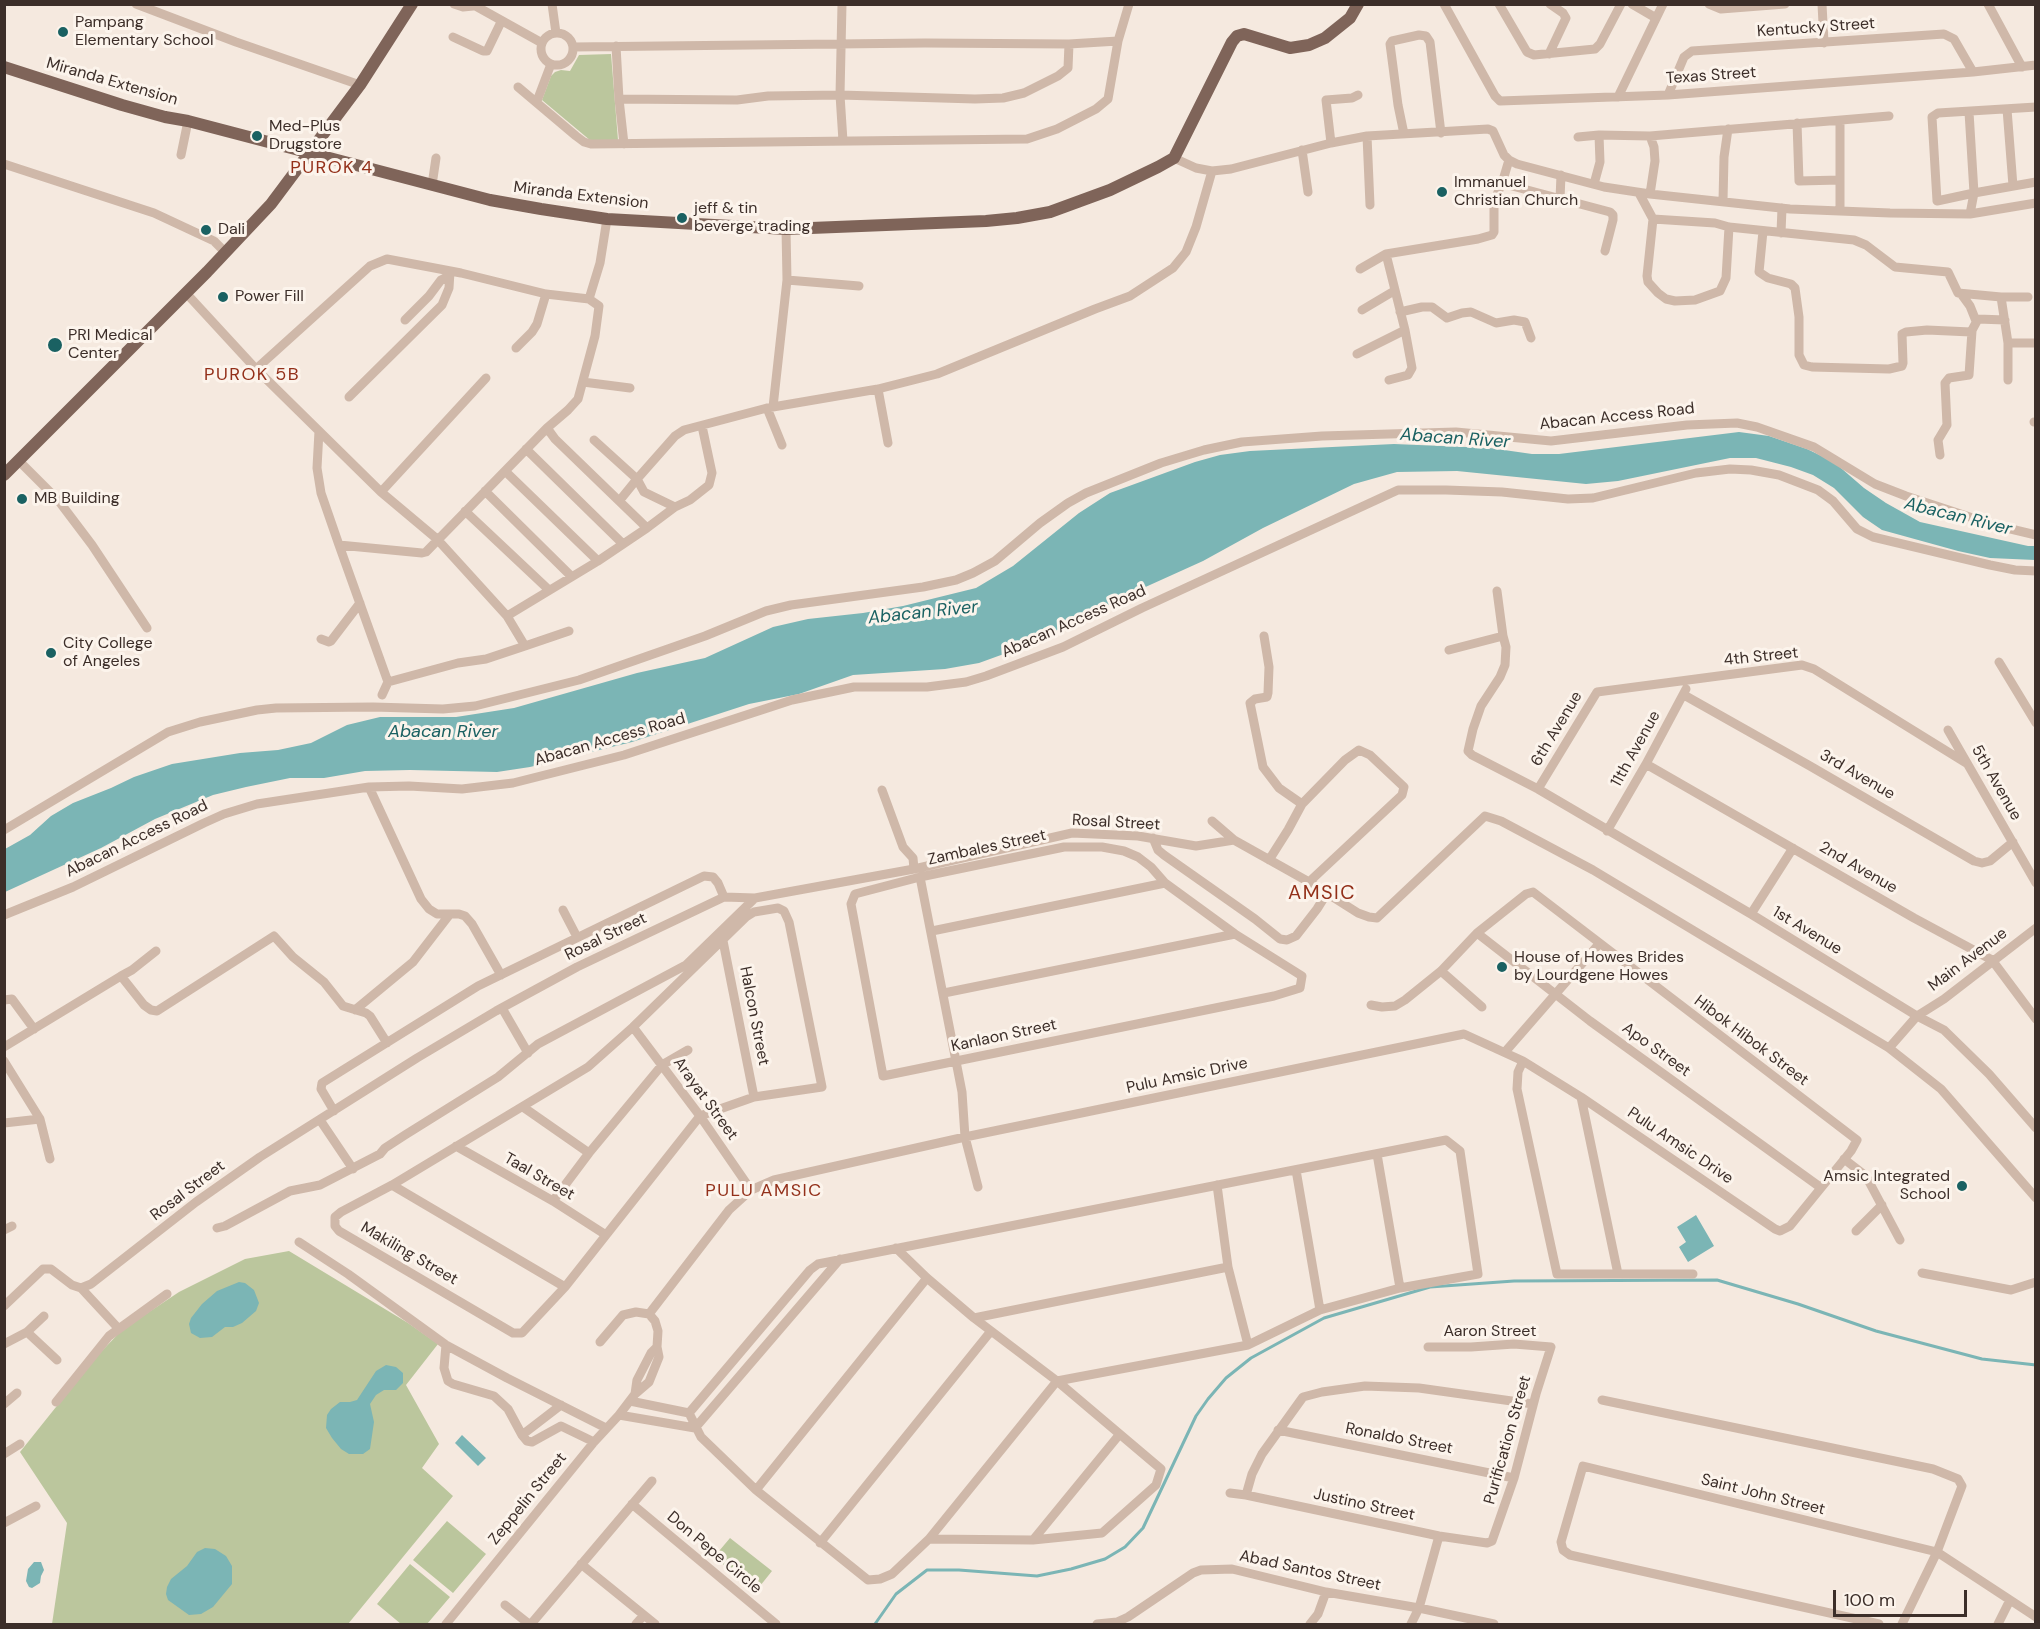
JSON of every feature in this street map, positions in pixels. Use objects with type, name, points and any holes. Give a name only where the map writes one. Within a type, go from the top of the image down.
[{"type":"main road","points":[[4,475],[186,293],[271,204],[360,85],[412,4]]},
{"type":"main road","points":[[1174,158],[1237,36],[1244,34],[1263,42],[1290,48],[1309,45],[1325,38],[1350,18],[1358,4]]},
{"type":"main road","name":"Miranda Extension","points":[[4,67],[122,105],[490,200],[608,219],[786,229],[1028,216],[1050,212],[1110,190],[1174,158]]},
{"type":"street","points":[[136,4],[360,85]]},
{"type":"street","points":[[454,4],[463,7],[472,5],[542,43]]},
{"type":"street","points":[[552,4],[556,33]]},
{"type":"street","points":[[842,4],[840,95],[843,141]]},
{"type":"street","points":[[518,87],[584,142],[624,144],[1027,139],[1040,136],[1096,109],[1108,99],[1118,41],[1129,4]]},
{"type":"street","name":"Texas Street","points":[[1444,4],[1495,96],[1500,101],[1668,95],[1973,72],[2036,65]]},
{"type":"street","points":[[1499,4],[1531,55],[1594,49],[1600,44],[1621,4]]},
{"type":"street","points":[[1549,54],[1566,18],[1550,4]]},
{"type":"street","points":[[1632,4],[1656,18]]},
{"type":"street","points":[[1618,98],[1663,4]]},
{"type":"street","points":[[1709,4],[1721,9],[1785,4]]},
{"type":"street","points":[[1822,4],[1824,43]]},
{"type":"street","points":[[1988,4],[2022,67]]},
{"type":"street","points":[[453,37],[487,51],[501,22]]},
{"type":"street","points":[[556,33],[566,35],[573,47],[571,58],[562,65],[550,64],[541,53],[542,43],[548,36],[556,33]]},
{"type":"street","name":"Kentucky Street","points":[[1668,95],[1684,57],[1692,51],[1944,34],[1954,39],[1973,72]]},
{"type":"street","points":[[1404,134],[1390,44],[1392,40],[1419,35],[1426,36],[1430,42],[1441,133]]},
{"type":"street","points":[[573,47],[1069,44],[1118,41]]},
{"type":"street","points":[[619,99],[729,100],[768,96],[840,95],[1003,98],[1024,93],[1068,68],[1069,44]]},
{"type":"street","points":[[616,46],[624,144]]},
{"type":"street","points":[[537,101],[550,64]]},
{"type":"street","points":[[1331,142],[1326,100],[1352,98],[1358,95]]},
{"type":"street","points":[[2036,107],[1938,113],[1932,117],[1937,201],[2036,182]]},
{"type":"street","points":[[2007,110],[2013,186]]},
{"type":"street","points":[[1969,112],[1974,193],[1970,214]]},
{"type":"street","points":[[1578,137],[1650,136],[1889,116]]},
{"type":"street","points":[[180,155],[188,121]]},
{"type":"street","points":[[1840,121],[1840,211]]},
{"type":"street","points":[[1797,123],[1799,181],[1840,180]]},
{"type":"street","points":[[1174,158],[1196,168],[1212,171],[1231,169],[1331,142],[1367,135],[1488,129],[1493,131],[1504,155],[1509,160],[1561,176],[1640,193],[1782,208],[1840,211],[1970,214],[2036,203]]},
{"type":"street","points":[[1723,201],[1724,157],[1728,129]]},
{"type":"street","points":[[1367,135],[1370,205]]},
{"type":"street","points":[[1594,184],[1599,162],[1599,135]]},
{"type":"street","points":[[1650,136],[1655,161],[1650,194]]},
{"type":"street","points":[[1302,150],[1308,192]]},
{"type":"street","points":[[432,185],[436,158]]},
{"type":"street","points":[[1360,269],[1386,254],[1492,235],[1494,232],[1494,202],[1509,160]]},
{"type":"street","points":[[4,164],[154,213],[214,241],[226,252]]},
{"type":"street","points":[[620,500],[675,436],[684,430],[770,407],[878,389],[952,369],[1130,296],[1173,268],[1186,252],[1196,227],[1212,171]]},
{"type":"street","points":[[1560,199],[1561,176]]},
{"type":"street","points":[[1502,183],[1610,212],[1613,215],[1605,251]]},
{"type":"street","points":[[1640,193],[1653,219],[1648,282],[1666,299],[1675,302],[1695,300],[1719,291],[1726,278],[1729,227]]},
{"type":"street","points":[[1781,233],[1782,208]]},
{"type":"street","points":[[589,299],[600,263],[608,219]]},
{"type":"street","points":[[1653,219],[1854,240],[1866,244],[1894,267],[1948,272],[1956,291],[1970,306],[1976,321]]},
{"type":"street","points":[[782,445],[770,407],[787,280],[786,229]]},
{"type":"street","points":[[1763,231],[1759,272],[1768,278],[1791,284],[1795,288],[1799,317],[1799,355],[1804,365],[1889,369],[1902,366],[1902,334],[1906,332],[1972,331]]},
{"type":"street","points":[[1386,254],[1405,330],[1411,372],[1401,378],[1389,380]]},
{"type":"street","points":[[256,369],[370,266],[387,259],[546,294],[589,299],[599,306],[578,399],[426,552],[339,545]]},
{"type":"street","points":[[405,320],[449,274]]},
{"type":"street","points":[[349,397],[442,305],[446,298],[449,274]]},
{"type":"street","points":[[787,280],[859,285]]},
{"type":"street","points":[[1362,310],[1394,291]]},
{"type":"street","points":[[186,293],[256,369],[381,492],[437,539],[507,616],[525,646]]},
{"type":"street","points":[[516,348],[537,324],[546,294]]},
{"type":"street","points":[[1962,295],[2028,297]]},
{"type":"street","points":[[2001,297],[2008,343],[2008,380]]},
{"type":"street","points":[[1400,312],[1432,307],[1438,310],[1444,318],[1471,312],[1496,323],[1514,320],[1525,322],[1531,338]]},
{"type":"street","points":[[1940,455],[1938,440],[1947,425],[1945,383],[1948,378],[1969,375],[1972,331],[1976,321],[1982,318],[2005,320]]},
{"type":"street","points":[[1357,354],[1405,330]]},
{"type":"street","points":[[2008,343],[2036,343]]},
{"type":"street","points":[[381,492],[486,378]]},
{"type":"street","points":[[583,382],[630,388]]},
{"type":"street","points":[[878,389],[888,443]]},
{"type":"street","name":"Abacan Access Road","points":[[4,830],[168,732],[200,722],[276,708],[442,709],[475,706],[579,680],[705,636],[766,611],[791,605],[923,587],[956,580],[995,561],[1040,523],[1086,493],[1161,464],[1223,446],[1265,439],[1456,432],[1551,441],[1715,423],[1737,423],[1757,427],[1814,447],[1875,484],[1906,496],[1994,525],[2036,535]]},
{"type":"street","points":[[507,616],[598,561],[709,485],[712,473],[702,426]]},
{"type":"street","points":[[547,428],[584,468],[647,528]]},
{"type":"street","points":[[319,431],[317,468],[321,493],[388,682],[382,695]]},
{"type":"street","points":[[594,440],[637,479],[644,492],[675,507]]},
{"type":"street","points":[[526,449],[622,543]]},
{"type":"street","points":[[19,461],[58,500],[92,544],[147,628]]},
{"type":"street","name":"Abacan Access Road","points":[[4,915],[73,887],[166,840],[224,814],[257,804],[369,787],[410,786],[462,789],[494,786],[624,755],[792,700],[854,687],[927,687],[966,682],[1045,655],[1084,638],[1142,608],[1382,496],[1406,489],[1502,492],[1568,499],[1593,498],[1696,473],[1730,469],[1751,470],[1779,474],[1818,490],[1833,501],[1857,529],[1873,537],[1990,565],[2036,571]]},
{"type":"street","points":[[505,471],[598,561]]},
{"type":"street","points":[[485,491],[571,576]]},
{"type":"street","points":[[465,512],[549,590]]},
{"type":"street","points":[[1449,650],[1503,636],[1497,591]]},
{"type":"street","points":[[321,639],[331,641],[360,603]]},
{"type":"street","points":[[388,682],[458,663],[486,658],[569,631]]},
{"type":"street","points":[[1264,636],[1269,667],[1268,693],[1267,697],[1255,699],[1250,703],[1263,767],[1279,789],[1302,804]]},
{"type":"street","name":"1st Avenue","points":[[1503,636],[1506,647],[1505,665],[1481,706],[1468,751],[1477,758],[1538,789],[1944,1030],[1989,1074],[2036,1128]]},
{"type":"street","points":[[1999,662],[2036,723]]},
{"type":"street","name":"4th Street","points":[[1605,691],[1802,665],[1814,669],[1966,763]]},
{"type":"street","name":"11th Avenue","points":[[1606,831],[1646,764],[1690,681]]},
{"type":"street","name":"6th Avenue","points":[[1538,789],[1597,692],[1605,691]]},
{"type":"street","name":"3rd Avenue","points":[[1684,695],[1974,861],[1990,861],[2013,842]]},
{"type":"street","name":"5th Avenue","points":[[1948,730],[2036,883]]},
{"type":"street","points":[[1269,860],[1302,804],[1346,759],[1359,750],[1370,755],[1404,787],[1402,795],[1309,882]]},
{"type":"street","name":"2nd Avenue","points":[[1646,764],[1914,918],[1992,960],[2036,1019]]},
{"type":"street","points":[[369,787],[422,899],[429,909],[437,914],[465,916],[472,924],[501,975]]},
{"type":"street","points":[[882,790],[903,847],[914,858],[914,869]]},
{"type":"street","points":[[1212,821],[1234,840],[1309,882],[1358,913],[1377,918],[1485,816],[1501,821],[1593,870],[1889,1048],[1941,1089],[2036,1198]]},
{"type":"street","name":"Rosal Street","points":[[81,1288],[92,1284],[196,1202],[260,1157],[417,1058],[576,967],[724,897],[755,898],[914,869],[1072,833],[1153,838],[1196,846],[1234,840]]},
{"type":"street","points":[[1153,838],[1158,850],[1164,855],[1280,939],[1287,940],[1296,936],[1327,893]]},
{"type":"street","name":"Zambales Street","points":[[855,894],[920,877],[1064,847],[1102,847],[1124,851],[1138,857],[1151,867],[1165,883],[1235,934],[1302,976]]},
{"type":"street","points":[[1751,914],[1793,848]]},
{"type":"street","points":[[334,1111],[321,1089],[322,1083],[478,987],[704,876],[713,877],[724,897]]},
{"type":"street","points":[[920,877],[962,1092],[965,1137],[978,1187]]},
{"type":"street","points":[[932,931],[1165,883]]},
{"type":"street","name":"Hibok Hibok Street","points":[[1371,1005],[1395,1006],[1441,970],[1477,933],[1526,894],[1533,892],[1857,1140],[1844,1159]]},
{"type":"street","name":"Kanlaon Street","points":[[855,894],[851,904],[883,1076],[1291,992],[1300,988],[1302,976]]},
{"type":"street","points":[[217,1228],[225,1226],[278,1196],[320,1185],[380,1154],[385,1148],[498,1077],[538,1044],[686,965],[755,898]]},
{"type":"street","name":"Makiling Street","points":[[700,1116],[565,1287],[522,1332],[513,1333],[339,1231],[335,1226],[335,1217],[341,1212],[392,1185],[588,1067],[738,925],[754,912],[778,908],[784,911],[789,922],[822,1087],[754,1097]]},
{"type":"street","points":[[563,910],[577,937]]},
{"type":"street","points":[[355,1010],[412,962],[450,914]]},
{"type":"street","name":"Main Avenue","points":[[1889,1048],[1917,1016],[1944,999],[2036,928]]},
{"type":"street","name":"Apo Street","points":[[1477,933],[1590,1021],[1820,1187]]},
{"type":"street","points":[[944,993],[1235,934]]},
{"type":"street","points":[[121,976],[144,1005],[157,1011],[274,936],[293,957],[324,982],[343,1006],[370,1016],[387,1043]]},
{"type":"street","name":"Halcon Street","points":[[723,941],[754,1097]]},
{"type":"street","points":[[1505,1052],[1599,944]]},
{"type":"street","points":[[4,1047],[121,976],[156,951]]},
{"type":"street","points":[[1441,970],[1482,1007]]},
{"type":"street","points":[[4,1000],[12,999],[34,1029]]},
{"type":"street","points":[[502,1008],[528,1053]]},
{"type":"street","name":"Arayat Street","points":[[633,1026],[700,1116],[751,1190]]},
{"type":"street","name":"Pulu Amsic Drive","points":[[649,1314],[729,1210],[751,1190],[774,1180],[965,1137],[1458,1035],[1470,1035],[1523,1061],[1581,1097],[1775,1229],[1780,1231],[1790,1226],[1820,1187]]},
{"type":"street","points":[[553,1201],[589,1152],[662,1065],[688,1050]]},
{"type":"street","points":[[4,1061],[40,1116],[50,1159]]},
{"type":"street","points":[[1523,1061],[1518,1072],[1517,1089],[1557,1274],[1693,1274]]},
{"type":"street","points":[[700,1116],[754,1097]]},
{"type":"street","points":[[1581,1097],[1618,1274]]},
{"type":"street","points":[[523,1107],[589,1152]]},
{"type":"street","points":[[4,1123],[40,1119]]},
{"type":"street","points":[[320,1120],[352,1169]]},
{"type":"street","points":[[1446,1140],[1460,1151],[1478,1274],[1400,1288],[1320,1310],[1248,1345],[1057,1381],[929,1539],[892,1574],[880,1579],[868,1580],[756,1490],[701,1437],[689,1413],[810,1270],[818,1264],[1446,1140]]},
{"type":"street","name":"Taal Street","points":[[456,1146],[553,1201],[606,1235]]},
{"type":"street","points":[[1377,1154],[1400,1288]]},
{"type":"street","points":[[1820,1187],[1844,1159],[1866,1176],[1900,1240]]},
{"type":"street","points":[[1296,1170],[1320,1310]]},
{"type":"street","points":[[392,1185],[565,1287]]},
{"type":"street","points":[[1217,1185],[1228,1267],[1248,1345]]},
{"type":"street","points":[[1856,1231],[1882,1205]]},
{"type":"street","points":[[299,1242],[348,1274],[446,1345],[606,1428]]},
{"type":"street","points":[[896,1248],[974,1318],[1057,1381],[1161,1469],[1156,1485],[1102,1533],[1034,1540],[929,1539]]},
{"type":"street","points":[[695,1428],[840,1259]]},
{"type":"street","points":[[974,1318],[1228,1267]]},
{"type":"street","points":[[4,1306],[43,1269],[51,1269],[72,1285],[81,1288],[118,1328]]},
{"type":"street","points":[[1922,1273],[2011,1290],[2036,1282]]},
{"type":"street","points":[[756,1490],[927,1278]]},
{"type":"street","points":[[56,1402],[109,1336],[167,1294]]},
{"type":"street","points":[[600,1342],[623,1315],[636,1312],[649,1314]]},
{"type":"street","name":"Zeppelin Street","points":[[446,1624],[594,1442],[649,1382],[659,1357],[655,1322],[649,1314]]},
{"type":"street","points":[[4,1344],[27,1332],[44,1316]]},
{"type":"street","points":[[820,1543],[992,1331]]},
{"type":"street","points":[[27,1332],[57,1360]]},
{"type":"street","name":"Aaron Street","points":[[1428,1347],[1514,1344],[1551,1347]]},
{"type":"street","points":[[446,1345],[444,1368],[448,1381],[495,1396],[508,1409],[527,1441],[532,1442],[561,1426],[594,1442]]},
{"type":"street","name":"Purification Street","points":[[1492,1541],[1514,1478],[1533,1404],[1551,1347]]},
{"type":"street","points":[[1246,1495],[1252,1474],[1262,1454],[1303,1397],[1365,1386],[1419,1388],[1533,1404]]},
{"type":"street","points":[[4,1404],[17,1393]]},
{"type":"street","points":[[633,1397],[689,1413]]},
{"type":"street","points":[[1602,1400],[1933,1469],[1958,1479],[1962,1486],[1937,1552],[1902,1624]]},
{"type":"street","points":[[522,1435],[561,1405]]},
{"type":"street","points":[[666,1423],[667,1408]]},
{"type":"street","points":[[619,1416],[695,1428]]},
{"type":"street","name":"Ronaldo Street","points":[[1278,1430],[1514,1478]]},
{"type":"street","points":[[1034,1540],[1119,1435]]},
{"type":"street","points":[[4,1454],[20,1444]]},
{"type":"street","name":"Saint John Street","points":[[1879,1624],[1570,1555],[1563,1550],[1561,1542],[1583,1466],[1937,1552],[2036,1617]]},
{"type":"street","points":[[505,1605],[530,1624],[652,1481]]},
{"type":"street","name":"Justino Street","points":[[1230,1493],[1439,1536],[1487,1543],[1492,1541]]},
{"type":"street","name":"Don Pepe Circle","points":[[632,1504],[776,1624]]},
{"type":"street","points":[[4,1523],[36,1506]]},
{"type":"street","points":[[1411,1624],[1419,1608],[1439,1536]]},
{"type":"street","points":[[581,1564],[655,1624]]},
{"type":"street","name":"Abad Santos Street","points":[[1096,1624],[1117,1623],[1147,1606],[1184,1578],[1201,1570],[1232,1569],[1326,1592],[1494,1624]]},
{"type":"street","points":[[1310,1624],[1318,1614],[1326,1592]]},
{"type":"street","points":[[1998,1624],[2010,1600]]},
{"type":"street","points":[[636,1624],[644,1615]]},
{"type":"green space","points":[[611,54],[618,140],[591,141],[542,100],[551,76],[561,70],[570,71],[579,55]]},
{"type":"green space","points":[[289,1251],[408,1323],[438,1344],[406,1385],[439,1444],[422,1468],[453,1496],[348,1624],[52,1624],[67,1523],[20,1452],[96,1357],[122,1330],[179,1292],[245,1259]]},
{"type":"green space","points":[[447,1521],[486,1554],[453,1593],[413,1560]]},
{"type":"green space","points":[[730,1538],[772,1571],[756,1591],[714,1557]]},
{"type":"green space","points":[[410,1564],[450,1597],[427,1624],[401,1624],[377,1604]]},
{"type":"water","name":"Abacan River","points":[[1739,432],[1769,436],[1807,449],[1834,462],[1864,488],[1920,522],[2035,546],[2035,560],[1990,558],[1882,530],[1863,517],[1834,488],[1813,475],[1756,458],[1730,458],[1618,481],[1586,484],[1457,471],[1397,472],[1354,484],[1263,528],[1203,561],[1023,647],[979,663],[945,669],[853,675],[799,694],[749,704],[632,742],[530,767],[497,772],[365,771],[324,778],[290,778],[246,787],[213,795],[155,819],[101,848],[5,892],[5,849],[30,835],[51,816],[73,803],[134,777],[172,764],[240,753],[278,750],[311,743],[347,725],[380,717],[456,717],[514,708],[637,673],[705,658],[773,627],[808,619],[903,606],[976,588],[1013,566],[1079,513],[1110,493],[1220,455],[1250,451],[1394,444],[1490,448],[1532,454],[1559,454]]},
{"type":"water","points":[[1696,1215],[1714,1246],[1688,1262],[1679,1247],[1686,1242],[1677,1227]]},
{"type":"water","points":[[239,1282],[245,1283],[254,1290],[259,1303],[256,1311],[242,1323],[233,1327],[225,1327],[212,1337],[200,1338],[191,1333],[189,1324],[191,1318],[202,1304],[217,1291]]},
{"type":"water","points":[[386,1365],[396,1367],[403,1373],[403,1383],[396,1390],[384,1390],[376,1395],[370,1404],[374,1422],[370,1449],[363,1454],[349,1454],[341,1449],[326,1428],[327,1415],[340,1402],[357,1400],[376,1371]]},
{"type":"water","points":[[462,1435],[486,1458],[478,1466],[455,1443]]},
{"type":"water","points":[[205,1548],[215,1549],[226,1556],[232,1566],[232,1584],[213,1607],[201,1614],[189,1615],[168,1600],[167,1587],[171,1579],[187,1566],[197,1552]]},
{"type":"water","points":[[34,1562],[41,1562],[44,1570],[40,1583],[32,1588],[26,1581],[28,1569]]},
{"type":"waterway","points":[[875,1624],[896,1594],[927,1570],[1037,1576],[1105,1559],[1125,1547],[1143,1528],[1196,1416],[1226,1378],[1251,1358],[1324,1318],[1430,1287],[1514,1281],[1717,1280],[1798,1304],[1876,1331],[1982,1359],[2036,1365]]},
{"type":"place","name":"Pampang Elementary School","points":[[63,32]]},
{"type":"place","name":"Med-Plus Drugstore","points":[[257,136]]},
{"type":"place","name":"Immanuel Christian Church","points":[[1442,192]]},
{"type":"place","name":"jeff & tin beverge trading","points":[[682,218]]},
{"type":"place","name":"Dali","points":[[206,230]]},
{"type":"place","name":"Power Fill","points":[[223,297]]},
{"type":"place","name":"PRI Medical Center","points":[[55,345]]},
{"type":"place","name":"MB Building","points":[[22,499]]},
{"type":"place","name":"City College of Angeles","points":[[51,653]]},
{"type":"place","name":"House of Howes Brides by Lourdgene Howes","points":[[1502,967]]},
{"type":"place","name":"Amsic Integrated School","points":[[1962,1186]]},
{"type":"district","name":"PUROK 4","points":[[332,168]]},
{"type":"district","name":"PUROK 5B","points":[[252,375]]},
{"type":"district","name":"AMSIC","points":[[1322,894]]},
{"type":"district","name":"PULU AMSIC","points":[[764,1191]]}]
